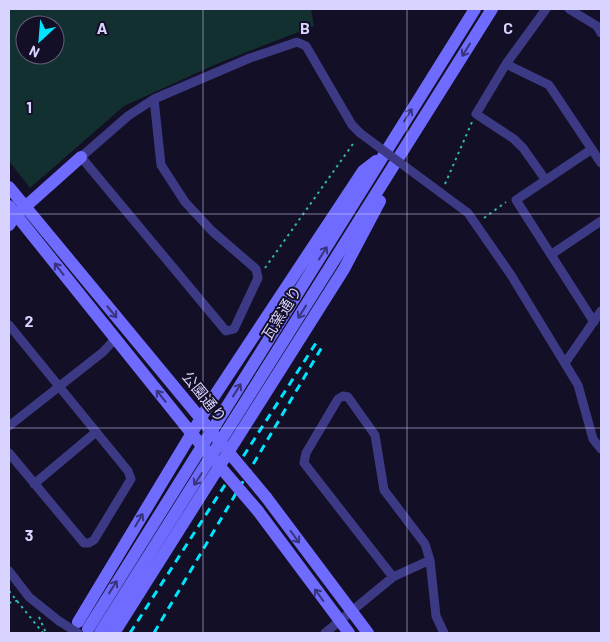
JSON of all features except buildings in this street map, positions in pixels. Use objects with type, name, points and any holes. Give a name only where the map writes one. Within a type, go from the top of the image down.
[{"type":"street","name":"瓦窯通り","points":[[86,629],[475,9]]},
{"type":"street","name":"瓦窯通り","points":[[86,629],[393,167],[492,9]]},
{"type":"street","points":[[545,179],[514,138],[476,114],[506,64],[546,9]]},
{"type":"street","points":[[569,9],[597,26],[601,33]]},
{"type":"street","points":[[14,214],[128,116],[154,98],[250,58],[297,42],[306,46],[352,125],[360,133],[468,213],[511,275],[578,386],[593,439],[601,449]]},
{"type":"street","points":[[506,64],[549,85],[601,163]]},
{"type":"street","points":[[81,157],[226,331],[234,329],[258,278],[256,269],[212,231],[185,202],[161,166],[154,98]]},
{"type":"street","points":[[592,148],[516,200],[594,322]]},
{"type":"street","points":[[9,571],[29,597],[59,621],[86,629],[201,419],[363,171],[382,157]]},
{"type":"street","points":[[114,633],[344,269],[389,185],[393,167]]},
{"type":"street","name":"公園通り","points":[[9,187],[14,214],[192,434],[258,511],[349,633]]},
{"type":"street","name":"公園通り","points":[[14,214],[201,419],[266,497],[368,633]]},
{"type":"street","points":[[552,254],[601,222]]},
{"type":"street","points":[[565,363],[601,311]]},
{"type":"street","points":[[9,325],[128,472],[130,479],[90,543],[84,543],[79,540],[9,453]]},
{"type":"street","points":[[9,426],[103,352],[115,340]]},
{"type":"street","points":[[394,577],[304,463],[306,453],[338,399],[343,396],[348,397],[375,435],[384,490],[425,544],[430,560],[436,616],[444,633]]},
{"type":"street","points":[[34,484],[96,432]]},
{"type":"street","points":[[325,633],[394,577],[430,560]]},
{"type":"path","points":[[441,193],[461,144],[476,114]]},
{"type":"path","points":[[258,278],[360,133]]},
{"type":"path","points":[[476,224],[509,200],[516,200]]},
{"type":"path","points":[[9,591],[43,633]]},
{"type":"green space","points":[[9,9],[311,9],[314,26],[219,63],[124,106],[30,188],[9,161]]},
{"type":"railway","points":[[130,633],[316,343]]},
{"type":"railway","points":[[154,633],[322,347]]}]
